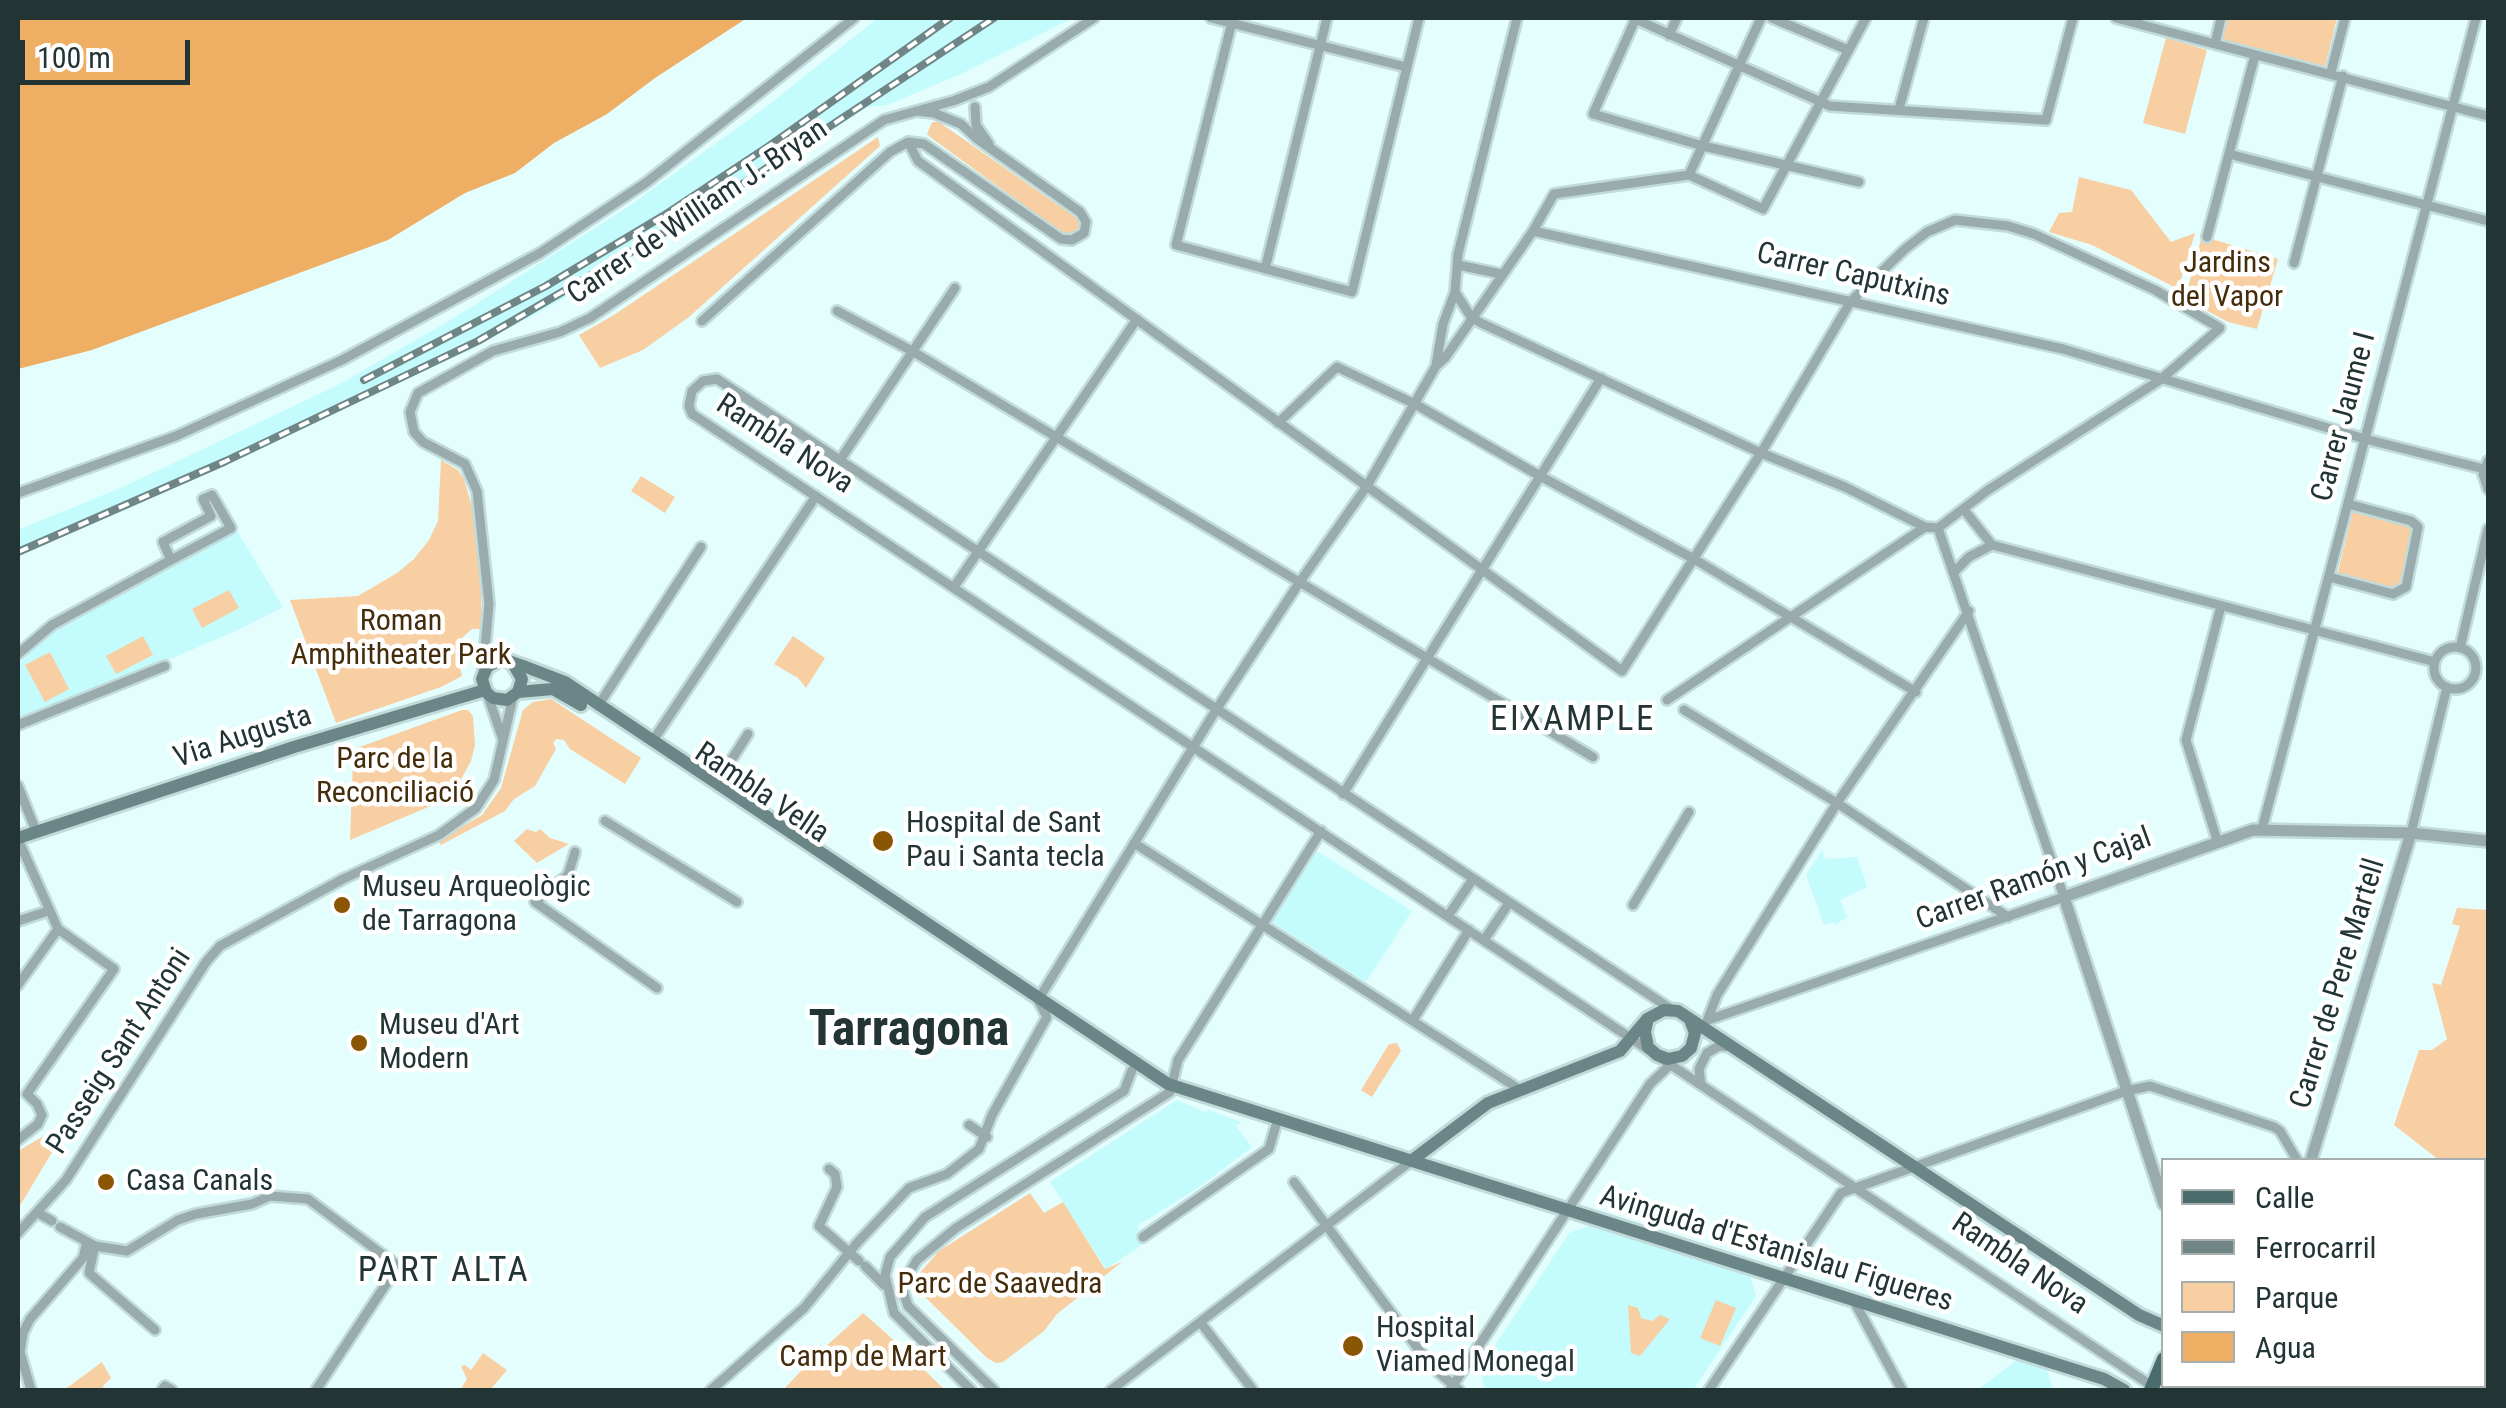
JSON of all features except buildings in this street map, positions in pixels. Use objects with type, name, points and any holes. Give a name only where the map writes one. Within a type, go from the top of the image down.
[{"type":"main road","points":[[492,662],[512,662],[522,679],[516,694],[500,700],[486,692],[483,672],[492,662]]},
{"type":"main road","name":"Rambla Vella","points":[[512,662],[565,682],[1151,1075]]},
{"type":"main road","name":"Rambla Vella","points":[[516,694],[547,688],[565,694],[1048,1016],[1132,1070],[1172,1089]]},
{"type":"main road","name":"Via Augusta","points":[[18,839],[294,747],[486,692]]},
{"type":"main road","points":[[1038,1000],[1056,1007],[1172,1089]]},
{"type":"main road","points":[[1410,1161],[1488,1103],[1620,1051],[1646,1018],[1671,1010],[1688,1018],[1693,1025],[1693,1042],[1687,1052],[1665,1059],[1648,1047],[1645,1032],[1652,1017]]},
{"type":"main road","name":"Rambla Nova","points":[[1688,1018],[1706,1024],[1734,1048],[2139,1316],[2161,1325]]},
{"type":"main road","name":"Avinguda d'Estanislau Figueres","points":[[1151,1075],[1172,1089],[1276,1125],[1384,1158],[1410,1161]]},
{"type":"main road","name":"Avinguda d'Estanislau Figueres","points":[[1172,1089],[2104,1379],[2124,1390]]},
{"type":"street","points":[[18,493],[176,436],[326,368],[540,253],[647,182],[854,18]]},
{"type":"street","points":[[957,122],[975,112],[989,87],[1094,18]]},
{"type":"street","points":[[1211,18],[1232,20],[1406,66]]},
{"type":"street","points":[[1265,270],[1327,18]]},
{"type":"street","points":[[1232,20],[1176,245],[1352,292],[1419,18]]},
{"type":"street","points":[[1436,366],[1518,18]]},
{"type":"street","points":[[1860,182],[1703,146],[1593,114],[1635,18],[1820,103],[2046,120],[2074,18]]},
{"type":"street","points":[[1669,36],[1677,18]]},
{"type":"street","points":[[1690,175],[1761,18]]},
{"type":"street","points":[[1772,18],[1848,50]]},
{"type":"street","points":[[711,1390],[804,1308],[909,1188],[947,1174],[979,1149],[992,1116],[1048,1016],[1038,1000],[1216,710],[1367,486],[1436,366],[1476,320],[1500,274],[1533,231],[1554,194],[1690,175],[1763,209],[1866,18]]},
{"type":"street","points":[[1899,109],[1924,18]]},
{"type":"street","points":[[2116,18],[2488,116]]},
{"type":"street","points":[[2215,44],[2221,18]]},
{"type":"street","points":[[2331,72],[2345,18]]},
{"type":"street","points":[[2474,18],[2488,22]]},
{"type":"street","name":"Carrer Jaume I","points":[[2262,829],[2474,18]]},
{"type":"street","points":[[2207,237],[2255,55]]},
{"type":"street","points":[[2294,263],[2342,76]]},
{"type":"street","name":"Carrer de William J. Bryan","points":[[483,672],[489,604],[480,510],[470,470],[450,454],[422,442],[414,432],[410,412],[418,393],[493,350],[560,332],[612,305],[884,120],[989,87]]},
{"type":"street","points":[[702,321],[875,165],[908,142],[920,142],[1056,236],[1072,240],[1084,233],[1086,222],[1080,212],[994,150],[957,122],[948,112],[957,99],[970,100],[980,132],[994,150]]},
{"type":"street","points":[[908,110],[934,113],[957,122]]},
{"type":"street","points":[[908,142],[918,162],[1622,670],[1761,453],[1851,302],[1905,249],[1946,222],[2008,226],[2069,248],[2220,328],[2160,380],[1938,528],[1925,527],[1845,487],[1761,453],[1476,320],[1455,292]]},
{"type":"street","points":[[2229,154],[2488,221]]},
{"type":"street","name":"Carrer Caputxins","points":[[1533,231],[2063,349],[2365,439],[2486,465]]},
{"type":"street","points":[[1458,265],[1500,274]]},
{"type":"street","points":[[840,460],[956,288]]},
{"type":"street","points":[[838,311],[912,351],[1594,757]]},
{"type":"street","points":[[954,588],[1137,320]]},
{"type":"street","points":[[1278,423],[1337,366],[1415,404],[1694,559],[1916,692]]},
{"type":"street","points":[[1343,794],[1601,378]]},
{"type":"street","name":"Rambla Nova","points":[[1671,1010],[718,379],[702,381],[692,392],[692,414],[1665,1059],[2152,1388]]},
{"type":"street","points":[[2486,465],[2483,480],[2488,489]]},
{"type":"street","points":[[18,654],[52,625],[231,528],[212,495],[203,500],[211,516],[163,542],[171,560]]},
{"type":"street","points":[[652,742],[816,496]]},
{"type":"street","points":[[2329,577],[2393,594],[2406,588],[2418,527],[2411,521],[2348,504]]},
{"type":"street","points":[[1968,507],[1992,545],[2435,662]]},
{"type":"street","points":[[1667,700],[1925,527]]},
{"type":"street","points":[[1938,528],[1969,611],[2161,1195]]},
{"type":"street","points":[[2460,648],[2488,529]]},
{"type":"street","points":[[1954,572],[1992,545]]},
{"type":"street","points":[[598,706],[701,548]]},
{"type":"street","points":[[2217,840],[2186,740],[2221,606]]},
{"type":"street","points":[[1693,1042],[1706,1024],[1717,995],[1837,803],[1969,611]]},
{"type":"street","points":[[2460,648],[2474,660],[2475,674],[2464,687],[2447,688],[2435,675],[2435,662],[2444,650],[2460,648]]},
{"type":"street","points":[[18,725],[165,666]]},
{"type":"street","points":[[2475,674],[2488,678]]},
{"type":"street","points":[[2410,834],[2447,688]]},
{"type":"street","points":[[486,692],[503,740]]},
{"type":"street","name":"Passeig Sant Antoni","points":[[18,1233],[66,1180],[220,946],[343,879],[439,835],[476,808],[494,780],[516,694]]},
{"type":"street","points":[[1684,710],[1837,803],[2008,917]]},
{"type":"street","points":[[716,784],[748,734]]},
{"type":"street","points":[[18,786],[36,831]]},
{"type":"street","points":[[1633,905],[1688,812]]},
{"type":"street","points":[[605,821],[737,902]]},
{"type":"street","name":"Carrer Ramón y Cajal","points":[[1706,1024],[2217,840],[2262,829],[2488,841]]},
{"type":"street","points":[[994,1390],[918,1318],[904,1299],[902,1288],[917,1260],[956,1228],[1172,1089],[1178,1060],[1321,831]]},
{"type":"street","name":"Carrer de Pere Martell","points":[[2313,1154],[2410,834]]},
{"type":"street","points":[[18,839],[58,929],[114,969],[22,1092],[37,1104],[42,1115],[38,1124],[18,1140]]},
{"type":"street","points":[[1134,843],[1519,1088]]},
{"type":"street","points":[[575,852],[568,874],[536,902],[657,988]]},
{"type":"street","points":[[1448,916],[1473,879]]},
{"type":"street","points":[[1484,940],[1509,903]]},
{"type":"street","points":[[18,921],[48,911]]},
{"type":"street","points":[[18,985],[58,929]]},
{"type":"street","points":[[1413,1020],[1469,930]]},
{"type":"street","points":[[1701,1085],[1699,1069],[1707,1053],[1718,1046],[1734,1048]]},
{"type":"street","points":[[1294,1182],[1431,1366],[1453,1389],[1665,1059]]},
{"type":"street","points":[[971,1390],[894,1313],[885,1275],[890,1257],[925,1218],[1128,1087],[1132,1070]]},
{"type":"street","points":[[1708,1390],[1841,1194],[2126,1091],[2150,1086],[2274,1127],[2296,1158]]},
{"type":"street","points":[[1143,1237],[1268,1149],[1276,1125]]},
{"type":"street","points":[[969,1126],[986,1137]]},
{"type":"street","points":[[1111,1390],[1410,1161]]},
{"type":"street","points":[[828,1169],[835,1174],[837,1187],[820,1226],[845,1257],[862,1263],[886,1287]]},
{"type":"street","points":[[38,1213],[94,1244],[132,1250],[178,1220],[196,1214],[252,1204],[270,1196],[308,1198],[398,1266],[316,1390]]},
{"type":"street","points":[[94,1244],[89,1273],[155,1330]]},
{"type":"street","points":[[30,1390],[20,1352],[23,1333],[30,1319],[94,1244]]},
{"type":"street","points":[[1854,1301],[1902,1390]]},
{"type":"street","points":[[1200,1322],[1254,1390]]},
{"type":"shaded area","points":[[878,18],[1073,18],[961,74],[887,105],[867,107],[699,217],[571,295],[467,351],[210,472],[18,556],[18,530],[125,486],[340,384],[457,316],[631,205],[767,106]]},
{"type":"shaded area","points":[[237,531],[283,607],[63,705],[60,701],[18,718],[18,665],[47,636]]},
{"type":"shaded area","points":[[1822,850],[1825,859],[1857,857],[1867,887],[1840,900],[1847,917],[1835,925],[1824,925],[1806,875]]},
{"type":"shaded area","points":[[1317,851],[1412,911],[1366,982],[1272,922]]},
{"type":"shaded area","points":[[1177,1100],[1242,1122],[1236,1126],[1252,1147],[1201,1186],[1137,1226],[1146,1242],[1106,1269],[1050,1182]]},
{"type":"shaded area","points":[[1589,1226],[1750,1276],[1756,1296],[1693,1390],[1484,1388],[1480,1368],[1569,1233]]},
{"type":"shaded area","points":[[2017,1360],[2047,1370],[2053,1390],[1977,1390]]},
{"type":"green space","points":[[2227,18],[2337,18],[2325,66],[2221,40]]},
{"type":"green space","points":[[2166,38],[2207,50],[2185,134],[2143,123]]},
{"type":"green space","points":[[932,122],[939,122],[1075,217],[1079,222],[1077,233],[1066,236],[930,137],[927,134]]},
{"type":"green space","points":[[878,137],[880,146],[689,317],[643,350],[600,368],[579,335]]},
{"type":"green space","points":[[2079,177],[2131,190],[2171,242],[2195,233],[2178,289],[2092,245],[2049,232],[2059,213],[2072,212]]},
{"type":"green space","name":"Jardins del Vapor","points":[[2202,236],[2278,259],[2257,329],[2228,322],[2185,299]]},
{"type":"green space","name":"Roman Amphitheater Park","points":[[441,460],[458,470],[464,479],[473,510],[480,570],[482,622],[480,629],[472,629],[461,639],[458,658],[462,676],[336,723],[290,600],[358,596],[414,559],[438,521]]},
{"type":"green space","points":[[641,476],[675,497],[665,513],[631,491]]},
{"type":"green space","points":[[2353,510],[2415,528],[2402,587],[2397,591],[2337,576]]},
{"type":"green space","points":[[229,590],[239,608],[202,628],[192,609]]},
{"type":"green space","points":[[143,636],[153,655],[116,674],[106,656]]},
{"type":"green space","points":[[793,636],[825,658],[806,688],[798,678],[774,664]]},
{"type":"green space","points":[[50,652],[69,689],[45,702],[25,665]]},
{"type":"green space","points":[[551,699],[641,758],[625,784],[570,749],[564,740],[556,739],[556,749],[535,786],[514,799],[505,811],[441,845],[438,841],[482,815],[501,788],[523,710],[533,702]]},
{"type":"green space","name":"Parc de la Reconciliació","points":[[462,710],[473,716],[475,745],[458,785],[438,803],[350,840],[353,760],[358,758],[354,749]]},
{"type":"green space","points":[[527,829],[540,829],[550,838],[569,844],[537,863],[514,841]]},
{"type":"green space","points":[[2457,908],[2488,910],[2488,1223],[2486,1158],[2436,1158],[2394,1125],[2419,1050],[2432,1050],[2447,1039],[2432,983],[2441,985],[2460,926],[2452,924]]},
{"type":"green space","points":[[1397,1043],[1401,1051],[1372,1097],[1361,1090],[1389,1044]]},
{"type":"green space","points":[[59,1127],[63,1134],[18,1209],[18,1151]]},
{"type":"green space","name":"Parc de Saavedra","points":[[1030,1193],[1044,1213],[1063,1202],[1105,1269],[1122,1262],[1057,1314],[1044,1331],[1003,1362],[996,1363],[918,1290],[917,1276],[939,1251]]},
{"type":"green space","points":[[1716,1300],[1736,1308],[1720,1346],[1700,1338]]},
{"type":"green space","points":[[1628,1305],[1638,1308],[1641,1318],[1652,1321],[1660,1315],[1670,1319],[1640,1356],[1631,1353]]},
{"type":"green space","name":"Camp de Mart","points":[[863,1313],[886,1333],[945,1390],[783,1390]]},
{"type":"green space","points":[[483,1353],[507,1370],[490,1390],[460,1390],[467,1379],[461,1366],[471,1370]]},
{"type":"green space","points":[[102,1362],[111,1378],[104,1390],[64,1390]]},
{"type":"water","points":[[18,18],[747,18],[607,114],[554,143],[515,173],[465,193],[388,240],[92,350],[18,369]]},
{"type":"railway","points":[[364,380],[546,286],[663,216],[950,18]]},
{"type":"railway","points":[[18,552],[226,461],[478,341],[703,210],[994,18]]},
{"type":"place","name":"Hospital de Sant Pau i Santa tecla","points":[[883,841]]},
{"type":"place","name":"Museu Arqueològic de Tarragona","points":[[342,905]]},
{"type":"place","name":"Museu d'Art Modern","points":[[359,1043]]},
{"type":"place","name":"Casa Canals","points":[[106,1182]]},
{"type":"place","name":"Hospital Viamed Monegal","points":[[1353,1346]]},
{"type":"district","name":"EIXAMPLE","points":[[1573,721]]},
{"type":"district","name":"Tarragona","points":[[909,1032]]},
{"type":"district","name":"PART ALTA","points":[[444,1272]]}]
